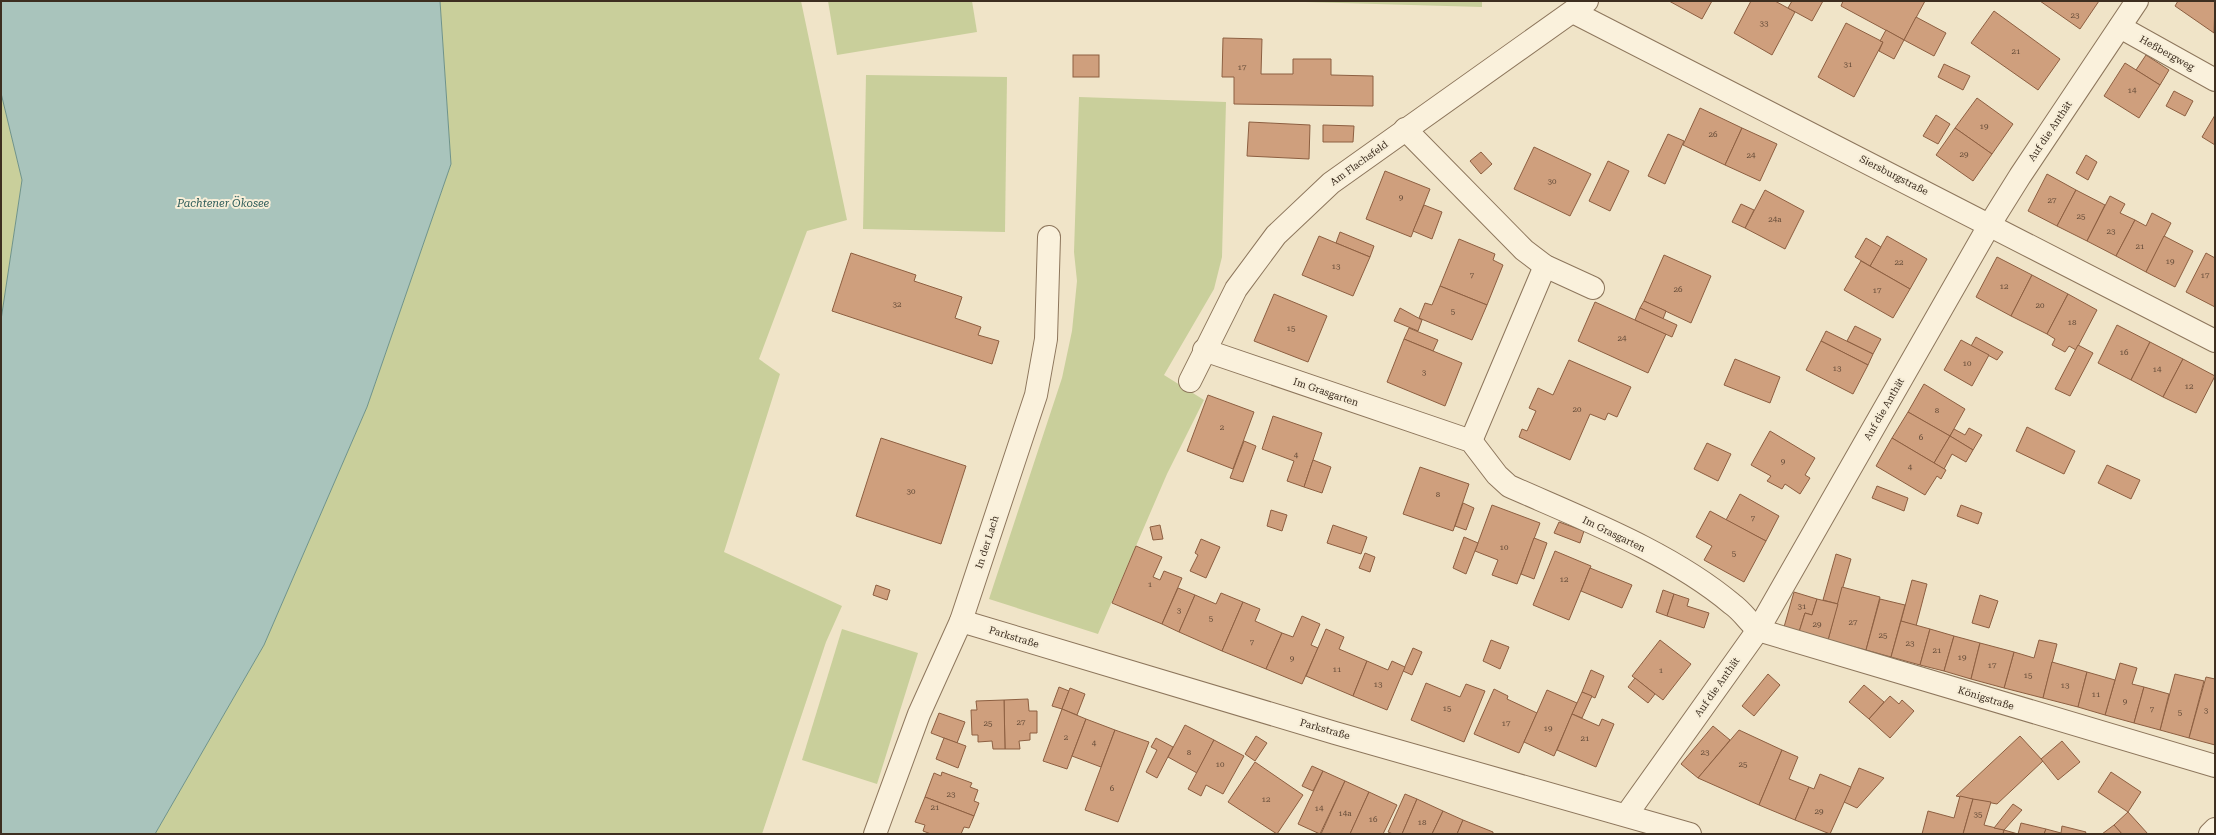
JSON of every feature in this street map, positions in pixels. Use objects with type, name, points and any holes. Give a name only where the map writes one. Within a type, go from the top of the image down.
[{"type":"street","name":"Auf die Anthät","points":[[1627,814],[1758,630],[1990,224],[2137,1]]},
{"type":"street","name":"Am Flachsfeld","points":[[1190,381],[1204,350],[1236,289],[1276,235],[1331,183],[1405,129],[1580,7]]},
{"type":"street","name":"Siersburgstraße","points":[[1580,7],[1990,224],[2215,340]]},
{"type":"street","name":"Heßbergweg","points":[[2120,27],[2215,80]]},
{"type":"street","points":[[1405,129],[1524,250],[1545,266],[1593,288]]},
{"type":"street","name":"In der Lach","points":[[875,834],[918,714],[961,621],[1036,395],[1046,339],[1049,238]]},
{"type":"street","points":[[1471,441],[1545,266]]},
{"type":"street","name":"Im Grasgarten","points":[[1204,350],[1471,441],[1497,475],[1509,486],[1629,540],[1694,576],[1733,604],[1758,630]]},
{"type":"street","name":"Parkstraße","points":[[961,621],[1327,730],[1627,814],[1690,834]]},
{"type":"street","name":"Königstraße","points":[[1758,630],[2215,766]]},
{"type":"street","points":[[2210,834],[2215,829]]},
{"type":"green space","points":[[440,1],[801,1],[847,220],[807,231],[759,359],[780,374],[724,552],[842,606],[826,642],[762,834],[155,834],[264,645],[367,407],[451,164]]},
{"type":"green space","points":[[828,1],[972,1],[977,32],[837,55]]},
{"type":"green space","points":[[1269,1],[1482,1],[1482,7]]},
{"type":"green space","points":[[866,75],[1007,77],[1005,232],[863,229]]},
{"type":"green space","points":[[1,93],[22,180],[1,320]]},
{"type":"green space","points":[[1079,97],[1226,102],[1222,257],[1214,289],[1164,375],[1204,400],[1167,474],[1098,634],[989,599],[1062,378],[1072,331],[1077,281],[1074,252]]},
{"type":"green space","points":[[842,629],[918,653],[877,784],[802,760]]},
{"type":"water","name":"Pachtener Ökosee","points":[[1,1],[440,1],[451,164],[367,407],[264,645],[155,834],[1,834],[1,320],[22,180],[1,93]]},
{"type":"building","points":[[1669,1],[1712,1],[1702,19]]},
{"type":"building","points":[[1751,1],[1775,1],[1795,12],[1772,55],[1734,33]]},
{"type":"building","points":[[1792,1],[1823,1],[1812,21],[1788,8]]},
{"type":"building","points":[[1843,1],[1925,1],[1904,40],[1841,6]]},
{"type":"building","points":[[2040,1],[2099,1],[2080,29]]},
{"type":"building","points":[[2178,1],[2215,1],[2214,33],[2175,6]]},
{"type":"building","points":[[1994,11],[2060,59],[2038,90],[1971,43]]},
{"type":"building","points":[[1916,17],[1946,33],[1934,56],[1904,40]]},
{"type":"building","points":[[1846,23],[1883,42],[1854,97],[1818,77]]},
{"type":"building","points":[[1886,30],[1904,40],[1894,59],[1879,51],[1883,42],[1880,41]]},
{"type":"building","points":[[1223,38],[1262,39],[1261,74],[1293,74],[1293,59],[1331,59],[1331,75],[1373,76],[1373,106],[1234,104],[1234,77],[1222,77]]},
{"type":"building","points":[[1073,55],[1099,55],[1099,77],[1073,77]]},
{"type":"building","points":[[2146,55],[2169,70],[2160,85],[2136,70]]},
{"type":"building","points":[[2125,63],[2160,85],[2139,118],[2104,96]]},
{"type":"building","points":[[1944,64],[1970,76],[1963,90],[1938,77]]},
{"type":"building","points":[[2174,91],[2193,101],[2185,116],[2166,106]]},
{"type":"building","points":[[1977,98],[2013,124],[1992,154],[1955,128]]},
{"type":"building","points":[[1700,108],[1742,128],[1725,165],[1683,145]]},
{"type":"building","points":[[1936,115],[1950,124],[1938,144],[1923,136]]},
{"type":"building","points":[[2215,115],[2215,145],[2202,137]]},
{"type":"building","points":[[1249,122],[1310,125],[1309,159],[1247,156]]},
{"type":"building","points":[[1323,125],[1354,126],[1353,142],[1323,142]]},
{"type":"building","points":[[1742,128],[1777,144],[1760,181],[1725,165]]},
{"type":"building","points":[[1955,128],[1992,154],[1973,181],[1936,155]]},
{"type":"building","points":[[1668,134],[1684,141],[1665,184],[1648,176]]},
{"type":"building","points":[[1534,147],[1591,174],[1570,216],[1514,189]]},
{"type":"building","points":[[1481,152],[1492,164],[1481,174],[1470,161]]},
{"type":"building","points":[[2086,155],[2097,162],[2088,180],[2076,173]]},
{"type":"building","points":[[1608,161],[1629,171],[1610,211],[1589,201]]},
{"type":"building","points":[[1385,171],[1430,189],[1411,237],[1366,219]]},
{"type":"building","points":[[2047,174],[2076,190],[2057,226],[2028,211]]},
{"type":"building","points":[[1765,190],[1804,211],[1785,249],[1745,228]]},
{"type":"building","points":[[2076,190],[2105,205],[2087,241],[2057,226]]},
{"type":"building","points":[[2110,196],[2125,204],[2120,213],[2135,220],[2116,256],[2087,241]]},
{"type":"building","points":[[1741,204],[1754,210],[1745,228],[1732,222]]},
{"type":"building","points":[[1424,205],[1442,212],[1432,239],[1413,231]]},
{"type":"building","points":[[2152,213],[2171,223],[2146,272],[2116,256],[2135,220],[2146,226]]},
{"type":"building","points":[[1340,232],[1374,246],[1370,257],[1336,243]]},
{"type":"building","points":[[1319,236],[1370,257],[1353,296],[1302,275]]},
{"type":"building","points":[[1887,236],[1927,259],[1910,289],[1870,266]]},
{"type":"building","points":[[2164,236],[2193,251],[2175,287],[2146,272]]},
{"type":"building","points":[[1866,238],[1881,247],[1870,266],[1855,257]]},
{"type":"building","points":[[1459,239],[1495,254],[1493,260],[1503,265],[1487,305],[1440,286]]},
{"type":"building","points":[[851,253],[916,275],[914,281],[962,297],[955,318],[981,327],[978,335],[999,341],[992,364],[832,311]]},
{"type":"building","points":[[2206,253],[2215,258],[2215,307],[2186,292]]},
{"type":"building","points":[[1664,255],[1711,276],[1691,323],[1644,301]]},
{"type":"building","points":[[1997,257],[2032,275],[2011,316],[1976,297]]},
{"type":"building","points":[[1861,261],[1910,289],[1893,318],[1844,290]]},
{"type":"building","points":[[2032,275],[2068,294],[2047,334],[2011,316]]},
{"type":"building","points":[[1440,286],[1487,305],[1472,340],[1419,318],[1425,303],[1432,305]]},
{"type":"building","points":[[1274,294],[1327,316],[1308,362],[1254,341]]},
{"type":"building","points":[[2068,294],[2097,310],[2076,350],[2069,346],[2065,352],[2052,345],[2055,339],[2047,334]]},
{"type":"building","points":[[1644,301],[1666,311],[1663,319],[1640,308]]},
{"type":"building","points":[[1595,302],[1666,334],[1648,373],[1578,341]]},
{"type":"building","points":[[1400,308],[1422,320],[1418,331],[1394,321]]},
{"type":"building","points":[[1640,308],[1677,325],[1672,337],[1635,320]]},
{"type":"building","points":[[2117,325],[2150,342],[2131,380],[2098,363]]},
{"type":"building","points":[[1855,326],[1881,339],[1873,354],[1847,341]]},
{"type":"building","points":[[1409,328],[1438,340],[1433,351],[1404,339]]},
{"type":"building","points":[[1826,331],[1873,354],[1868,365],[1821,341]]},
{"type":"building","points":[[1976,337],[2003,352],[1997,360],[1971,346]]},
{"type":"building","points":[[1404,339],[1462,363],[1445,406],[1387,382]]},
{"type":"building","points":[[1961,340],[1989,355],[1972,386],[1944,370]]},
{"type":"building","points":[[1821,341],[1868,365],[1853,394],[1806,370]]},
{"type":"building","points":[[2150,342],[2183,359],[2163,397],[2131,380]]},
{"type":"building","points":[[2078,345],[2093,353],[2070,396],[2055,389]]},
{"type":"building","points":[[1735,359],[1780,377],[1770,403],[1724,385]]},
{"type":"building","points":[[2183,359],[2215,376],[2196,413],[2163,397]]},
{"type":"building","points":[[1569,360],[1631,387],[1617,417],[1608,413],[1605,420],[1590,414],[1570,460],[1519,437],[1522,429],[1527,431],[1536,411],[1529,408],[1538,388],[1553,395]]},
{"type":"building","points":[[1924,384],[1965,409],[1950,436],[1908,412]]},
{"type":"building","points":[[1208,395],[1254,412],[1233,469],[1187,451]]},
{"type":"building","points":[[1908,412],[1950,436],[1934,463],[1892,438]]},
{"type":"building","points":[[1273,416],[1322,433],[1304,487],[1287,481],[1294,461],[1262,449]]},
{"type":"building","points":[[2027,427],[2075,451],[2064,474],[2016,451]]},
{"type":"building","points":[[1969,428],[1982,435],[1973,450],[1950,436],[1954,429],[1965,435]]},
{"type":"building","points":[[1770,431],[1815,458],[1805,475],[1810,478],[1800,494],[1785,484],[1782,489],[1767,481],[1771,476],[1751,465]]},
{"type":"building","points":[[1950,436],[1973,450],[1966,462],[1952,454],[1944,469],[1934,463]]},
{"type":"building","points":[[881,438],[966,466],[941,544],[856,516]]},
{"type":"building","points":[[1892,438],[1946,470],[1941,479],[1937,476],[1925,495],[1876,466]]},
{"type":"building","points":[[1244,441],[1256,446],[1243,482],[1230,478]]},
{"type":"building","points":[[1707,443],[1731,454],[1718,481],[1694,469]]},
{"type":"building","points":[[1313,460],[1331,467],[1322,493],[1304,487]]},
{"type":"building","points":[[2107,465],[2140,480],[2131,499],[2098,483]]},
{"type":"building","points":[[1420,467],[1469,484],[1453,531],[1403,514]]},
{"type":"building","points":[[1877,486],[1908,498],[1904,511],[1872,498]]},
{"type":"building","points":[[1740,494],[1779,516],[1766,541],[1726,520]]},
{"type":"building","points":[[1463,503],[1474,508],[1466,530],[1455,526]]},
{"type":"building","points":[[1492,505],[1540,523],[1517,584],[1492,575],[1498,560],[1475,551]]},
{"type":"building","points":[[1961,505],[1982,513],[1978,524],[1957,516]]},
{"type":"building","points":[[1271,510],[1287,515],[1282,531],[1267,526]]},
{"type":"building","points":[[1710,511],[1766,541],[1744,582],[1704,560],[1712,546],[1696,537]]},
{"type":"building","points":[[1559,522],[1584,531],[1580,543],[1554,533]]},
{"type":"building","points":[[1160,525],[1163,539],[1153,540],[1150,527]]},
{"type":"building","points":[[1333,525],[1367,537],[1361,554],[1327,543]]},
{"type":"building","points":[[1464,537],[1478,543],[1466,574],[1453,568]]},
{"type":"building","points":[[1534,538],[1547,543],[1534,579],[1521,574]]},
{"type":"building","points":[[1201,539],[1220,547],[1206,578],[1190,571],[1198,555],[1195,553]]},
{"type":"building","points":[[1136,546],[1162,557],[1153,577],[1160,580],[1164,571],[1182,578],[1162,624],[1112,603]]},
{"type":"building","points":[[1555,551],[1591,566],[1569,620],[1533,605]]},
{"type":"building","points":[[1365,553],[1375,557],[1370,572],[1359,568]]},
{"type":"building","points":[[1836,554],[1851,559],[1838,604],[1823,600]]},
{"type":"building","points":[[1590,568],[1632,585],[1622,608],[1581,591]]},
{"type":"building","points":[[1912,580],[1927,584],[1916,626],[1901,621]]},
{"type":"building","points":[[876,585],[890,590],[887,600],[873,595]]},
{"type":"building","points":[[1842,587],[1880,597],[1866,650],[1828,640]]},
{"type":"building","points":[[1178,588],[1195,595],[1179,632],[1162,624]]},
{"type":"building","points":[[1663,590],[1674,594],[1667,616],[1656,612]]},
{"type":"building","points":[[1794,592],[1817,599],[1812,615],[1805,613],[1799,632],[1784,627]]},
{"type":"building","points":[[1221,593],[1243,602],[1222,651],[1179,632],[1195,595],[1216,604]]},
{"type":"building","points":[[1674,594],[1689,599],[1687,606],[1709,613],[1704,628],[1667,616]]},
{"type":"building","points":[[1980,595],[1998,601],[1989,628],[1972,623]]},
{"type":"building","points":[[1817,599],[1838,604],[1828,640],[1799,632],[1805,613],[1812,615]]},
{"type":"building","points":[[1880,599],[1905,605],[1891,657],[1866,650]]},
{"type":"building","points":[[1243,602],[1260,609],[1255,621],[1282,633],[1266,669],[1222,651]]},
{"type":"building","points":[[1302,616],[1320,624],[1311,645],[1318,648],[1302,684],[1266,669],[1282,633],[1293,637]]},
{"type":"building","points":[[1901,621],[1930,629],[1920,665],[1891,657]]},
{"type":"building","points":[[1326,629],[1344,637],[1339,649],[1367,661],[1353,696],[1306,676]]},
{"type":"building","points":[[1930,629],[1954,636],[1944,671],[1920,665]]},
{"type":"building","points":[[1954,636],[1980,643],[1971,679],[1944,671]]},
{"type":"building","points":[[1491,640],[1509,647],[1500,669],[1483,661]]},
{"type":"building","points":[[1660,640],[1691,664],[1663,700],[1632,676]]},
{"type":"building","points":[[2039,640],[2057,644],[2043,698],[2004,688],[2014,652],[2034,658]]},
{"type":"building","points":[[1980,643],[2014,652],[2004,688],[1971,679]]},
{"type":"building","points":[[1413,648],[1422,652],[1412,675],[1403,671]]},
{"type":"building","points":[[1367,661],[1388,670],[1392,661],[1405,667],[1387,710],[1353,696]]},
{"type":"building","points":[[2052,662],[2087,672],[2078,707],[2043,698]]},
{"type":"building","points":[[2120,663],[2137,668],[2132,684],[2144,687],[2134,723],[2105,715]]},
{"type":"building","points":[[1591,670],[1604,676],[1595,698],[1582,692]]},
{"type":"building","points":[[2087,672],[2115,680],[2105,715],[2078,707]]},
{"type":"building","points":[[1768,674],[1780,685],[1754,716],[1742,706]]},
{"type":"building","points":[[2175,674],[2204,681],[2189,738],[2160,730]]},
{"type":"building","points":[[2206,677],[2215,679],[2215,745],[2189,738]]},
{"type":"building","points":[[1635,678],[1655,694],[1648,703],[1628,687]]},
{"type":"building","points":[[1426,683],[1460,697],[1466,684],[1485,691],[1464,742],[1411,720]]},
{"type":"building","points":[[1864,685],[1884,702],[1869,719],[1849,702]]},
{"type":"building","points":[[1059,687],[1069,691],[1062,709],[1052,706]]},
{"type":"building","points":[[2144,687],[2169,694],[2160,730],[2134,723]]},
{"type":"building","points":[[1070,688],[1085,694],[1077,715],[1062,709]]},
{"type":"building","points":[[1494,689],[1508,696],[1507,699],[1537,713],[1519,753],[1474,734]]},
{"type":"building","points":[[1547,690],[1577,703],[1554,756],[1524,742]]},
{"type":"building","points":[[1582,692],[1592,696],[1582,718],[1572,714]]},
{"type":"building","points":[[1890,696],[1899,704],[1902,700],[1914,711],[1890,738],[1869,719]]},
{"type":"building","points":[[1028,699],[1029,711],[1037,711],[1037,733],[1030,733],[1030,740],[1019,741],[1020,749],[1005,749],[1004,700]]},
{"type":"building","points":[[1004,700],[1005,749],[993,749],[992,741],[978,742],[978,735],[972,735],[971,710],[977,710],[976,701]]},
{"type":"building","points":[[1062,709],[1086,719],[1067,769],[1043,761]]},
{"type":"building","points":[[939,713],[965,722],[957,743],[931,733]]},
{"type":"building","points":[[1572,714],[1599,726],[1602,719],[1614,724],[1596,767],[1557,750]]},
{"type":"building","points":[[1086,719],[1115,730],[1101,767],[1072,756]]},
{"type":"building","points":[[1185,725],[1214,740],[1197,773],[1168,757]]},
{"type":"building","points":[[1713,726],[1730,740],[1698,778],[1681,764]]},
{"type":"building","points":[[1115,730],[1149,742],[1118,822],[1085,810]]},
{"type":"building","points":[[1739,730],[1782,750],[1759,805],[1698,778]]},
{"type":"building","points":[[1256,736],[1267,743],[1255,761],[1245,754]]},
{"type":"building","points":[[2020,736],[2043,761],[1997,804],[1956,796]]},
{"type":"building","points":[[944,738],[966,746],[958,768],[936,759]]},
{"type":"building","points":[[1156,738],[1173,747],[1157,778],[1146,772],[1157,750],[1151,747]]},
{"type":"building","points":[[1214,740],[1244,756],[1223,794],[1206,785],[1201,796],[1188,789]]},
{"type":"building","points":[[2062,741],[2080,762],[2058,780],[2041,759]]},
{"type":"building","points":[[1782,750],[1798,757],[1789,779],[1809,787],[1795,820],[1759,805]]},
{"type":"building","points":[[1255,762],[1303,795],[1277,834],[1228,802]]},
{"type":"building","points":[[1312,766],[1323,771],[1313,791],[1302,786]]},
{"type":"building","points":[[1859,768],[1884,778],[1857,808],[1844,802]]},
{"type":"building","points":[[1323,771],[1345,781],[1320,834],[1298,824]]},
{"type":"building","points":[[942,772],[972,783],[970,787],[978,790],[974,801],[979,803],[974,816],[925,797],[934,773],[941,776]]},
{"type":"building","points":[[2111,772],[2141,792],[2128,812],[2098,792]]},
{"type":"building","points":[[1820,774],[1851,787],[1830,834],[1795,820],[1809,787],[1814,789]]},
{"type":"building","points":[[1345,781],[1369,792],[1350,834],[1321,834]]},
{"type":"building","points":[[1369,792],[1397,805],[1383,834],[1350,834]]},
{"type":"building","points":[[1405,794],[1417,799],[1402,834],[1393,834],[1388,832]]},
{"type":"building","points":[[1960,796],[1973,799],[1963,834],[1922,834],[1928,811],[1954,818]]},
{"type":"building","points":[[925,797],[974,816],[969,828],[964,827],[961,834],[931,834],[923,831],[925,825],[915,822]]},
{"type":"building","points":[[1417,799],[1443,811],[1432,834],[1402,834]]},
{"type":"building","points":[[1973,799],[1991,802],[1984,825],[2004,830],[2003,834],[1963,834]]},
{"type":"building","points":[[2013,804],[2022,810],[2004,830],[1994,828]]},
{"type":"building","points":[[1443,811],[1463,820],[1457,834],[1432,834]]},
{"type":"building","points":[[2128,812],[2148,834],[2122,834],[2114,825]]},
{"type":"building","points":[[1463,820],[1493,832],[1493,834],[1457,834]]},
{"type":"building","points":[[2021,823],[2046,829],[2044,834],[2018,834]]},
{"type":"building","points":[[2114,825],[2122,834],[2102,834]]},
{"type":"building","points":[[2062,826],[2086,832],[2085,834],[2044,834],[2046,829],[2061,833]]},
{"type":"building","points":[[2004,830],[2018,834],[2003,834]]}]
